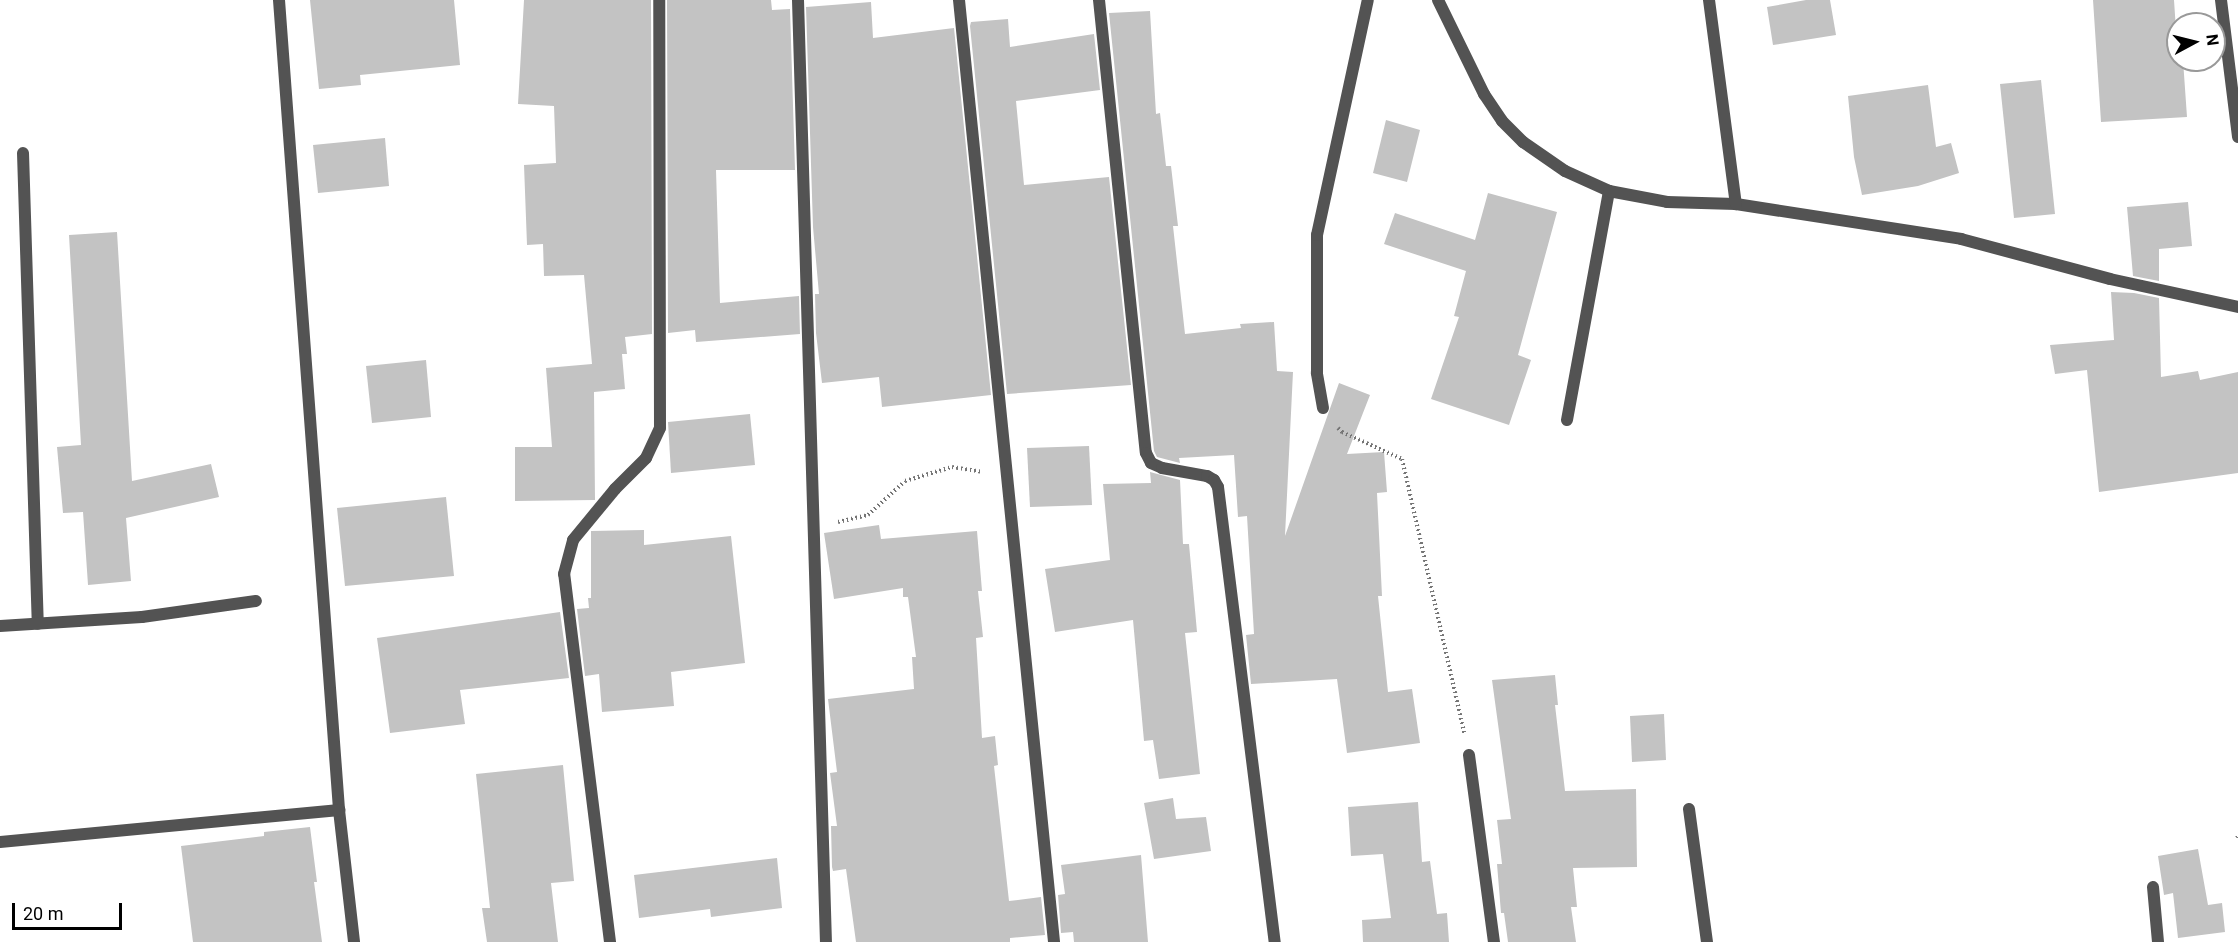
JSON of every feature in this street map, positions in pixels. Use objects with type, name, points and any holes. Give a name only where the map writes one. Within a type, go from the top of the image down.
[{"type":"street","points":[[279,0],[339,810],[354,942]]},
{"type":"street","points":[[610,942],[564,574],[573,540],[615,489],[646,458],[660,428],[659,0]]},
{"type":"street","points":[[798,0],[826,942]]},
{"type":"street","points":[[959,0],[1054,942]]},
{"type":"street","points":[[1099,0],[1146,453],[1151,463],[1162,468],[1207,476],[1214,480],[1218,487],[1275,942]]},
{"type":"street","points":[[1323,408],[1317,373],[1317,236],[1368,0]]},
{"type":"street","points":[[1438,0],[1484,94],[1502,121],[1523,142],[1565,171],[1609,191],[1667,202],[1736,204],[1961,239],[2110,279],[2238,307]]},
{"type":"street","points":[[1709,0],[1736,204]]},
{"type":"street","points":[[2221,0],[2238,137]]},
{"type":"street","points":[[23,153],[38,624]]},
{"type":"street","points":[[1567,420],[1609,191]]},
{"type":"street","points":[[0,626],[142,616],[256,601]]},
{"type":"street","points":[[1469,755],[1494,942]]},
{"type":"street","points":[[1689,809],[1707,942]]},
{"type":"street","points":[[0,842],[339,810]]},
{"type":"street","points":[[2152,887],[2158,942]]},
{"type":"path","points":[[1323,408],[1342,432],[1402,459],[1469,755]]},
{"type":"path","points":[[814,527],[868,515],[905,481],[952,467],[1007,475]]},
{"type":"building","points":[[310,0],[454,0],[460,65],[360,75],[361,85],[319,89]]},
{"type":"building","points":[[524,0],[651,0],[652,334],[625,337],[627,354],[622,354],[625,389],[594,392],[595,500],[515,501],[515,447],[552,447],[546,368],[592,364],[584,275],[544,276],[543,244],[527,245],[524,165],[556,163],[554,106],[518,104]]},
{"type":"building","points":[[667,0],[771,0],[772,10],[790,9],[795,170],[716,170],[720,303],[799,296],[800,334],[696,342],[695,330],[668,333]]},
{"type":"building","points":[[1806,0],[1830,0],[1836,35],[1773,45],[1767,7]]},
{"type":"building","points":[[2093,0],[2174,0],[2175,12],[2166,12],[2166,72],[2184,72],[2187,117],[2101,122]]},
{"type":"building","points":[[871,2],[873,38],[954,28],[991,395],[882,407],[879,377],[822,383],[816,333],[815,294],[819,294],[813,227],[806,7]]},
{"type":"building","points":[[1150,11],[1156,114],[1160,113],[1166,166],[1171,166],[1178,226],[1173,226],[1185,334],[1241,328],[1240,324],[1274,322],[1277,371],[1293,372],[1285,536],[1339,383],[1370,395],[1347,454],[1384,452],[1387,492],[1377,493],[1382,596],[1378,596],[1388,692],[1412,689],[1420,743],[1347,753],[1337,679],[1251,684],[1246,635],[1254,634],[1247,516],[1238,517],[1234,455],[1179,458],[1180,463],[1157,457],[1154,451],[1109,13]]},
{"type":"building","points":[[1008,19],[1010,47],[1094,34],[1100,90],[1016,101],[1024,185],[1109,177],[1131,385],[1007,394],[970,26],[971,22]]},
{"type":"building","points":[[2041,80],[2055,214],[2014,218],[2000,84]]},
{"type":"building","points":[[1928,85],[1936,147],[1951,143],[1959,173],[1918,186],[1862,195],[1854,157],[1848,96]]},
{"type":"building","points":[[1386,120],[1420,130],[1407,182],[1373,173]]},
{"type":"building","points":[[385,138],[389,186],[318,193],[313,145]]},
{"type":"building","points":[[1488,193],[1557,212],[1518,355],[1531,360],[1509,425],[1431,399],[1459,317],[1454,316],[1466,271],[1384,244],[1395,213],[1475,240]]},
{"type":"building","points":[[2188,202],[2192,246],[2159,249],[2159,281],[2133,276],[2127,207]]},
{"type":"building","points":[[117,232],[132,481],[211,464],[219,497],[126,518],[131,581],[88,585],[83,512],[63,513],[57,447],[81,445],[69,235]]},
{"type":"building","points":[[2111,292],[2134,293],[2159,298],[2161,377],[2198,371],[2200,380],[2238,372],[2238,473],[2099,492],[2087,370],[2055,374],[2050,345],[2114,340]]},
{"type":"building","points":[[426,360],[431,417],[372,423],[366,366]]},
{"type":"building","points":[[750,414],[755,465],[671,473],[668,422]]},
{"type":"building","points":[[1089,446],[1092,505],[1030,507],[1027,448]]},
{"type":"building","points":[[1150,472],[1180,480],[1183,544],[1189,544],[1197,632],[1185,633],[1200,774],[1159,779],[1153,740],[1144,741],[1133,620],[1055,632],[1045,569],[1110,560],[1103,484],[1151,483]]},
{"type":"building","points":[[446,497],[454,576],[345,586],[337,508]]},
{"type":"building","points":[[879,525],[881,539],[977,531],[982,591],[978,591],[983,637],[976,638],[982,738],[995,736],[998,765],[994,766],[1009,901],[1041,897],[1045,935],[1010,938],[1010,942],[856,942],[846,869],[833,871],[832,867],[831,826],[837,826],[830,773],[837,772],[828,699],[914,689],[912,657],[916,657],[908,597],[903,597],[903,588],[834,599],[824,533]]},
{"type":"building","points":[[644,530],[644,545],[731,536],[745,663],[671,672],[674,706],[602,712],[599,674],[585,676],[577,609],[589,608],[588,598],[591,598],[591,531]]},
{"type":"building","points":[[560,612],[569,678],[460,690],[465,724],[390,733],[377,638]]},
{"type":"building","points":[[1555,675],[1558,705],[1555,705],[1565,791],[1636,789],[1637,867],[1573,868],[1577,907],[1571,907],[1576,942],[1508,942],[1504,913],[1501,913],[1497,864],[1502,864],[1497,820],[1511,819],[1492,680]]},
{"type":"building","points":[[1664,714],[1666,760],[1632,762],[1630,716]]},
{"type":"building","points":[[563,765],[574,881],[551,883],[558,942],[487,942],[482,908],[490,908],[476,774]]},
{"type":"building","points":[[1173,798],[1176,819],[1206,817],[1211,851],[1154,859],[1144,803]]},
{"type":"building","points":[[1418,802],[1422,862],[1430,861],[1437,914],[1447,913],[1449,942],[1363,942],[1362,920],[1391,918],[1383,854],[1351,856],[1348,807]]},
{"type":"building","points":[[310,827],[322,942],[193,942],[181,846],[264,836],[264,832]]},
{"type":"building","points":[[2198,849],[2208,905],[2222,903],[2225,932],[2178,938],[2173,893],[2164,895],[2158,856]]},
{"type":"building","points":[[1141,855],[1148,942],[1074,942],[1073,932],[1061,933],[1058,895],[1065,894],[1061,865]]},
{"type":"building","points":[[777,858],[782,908],[711,917],[710,909],[639,918],[634,875]]}]
